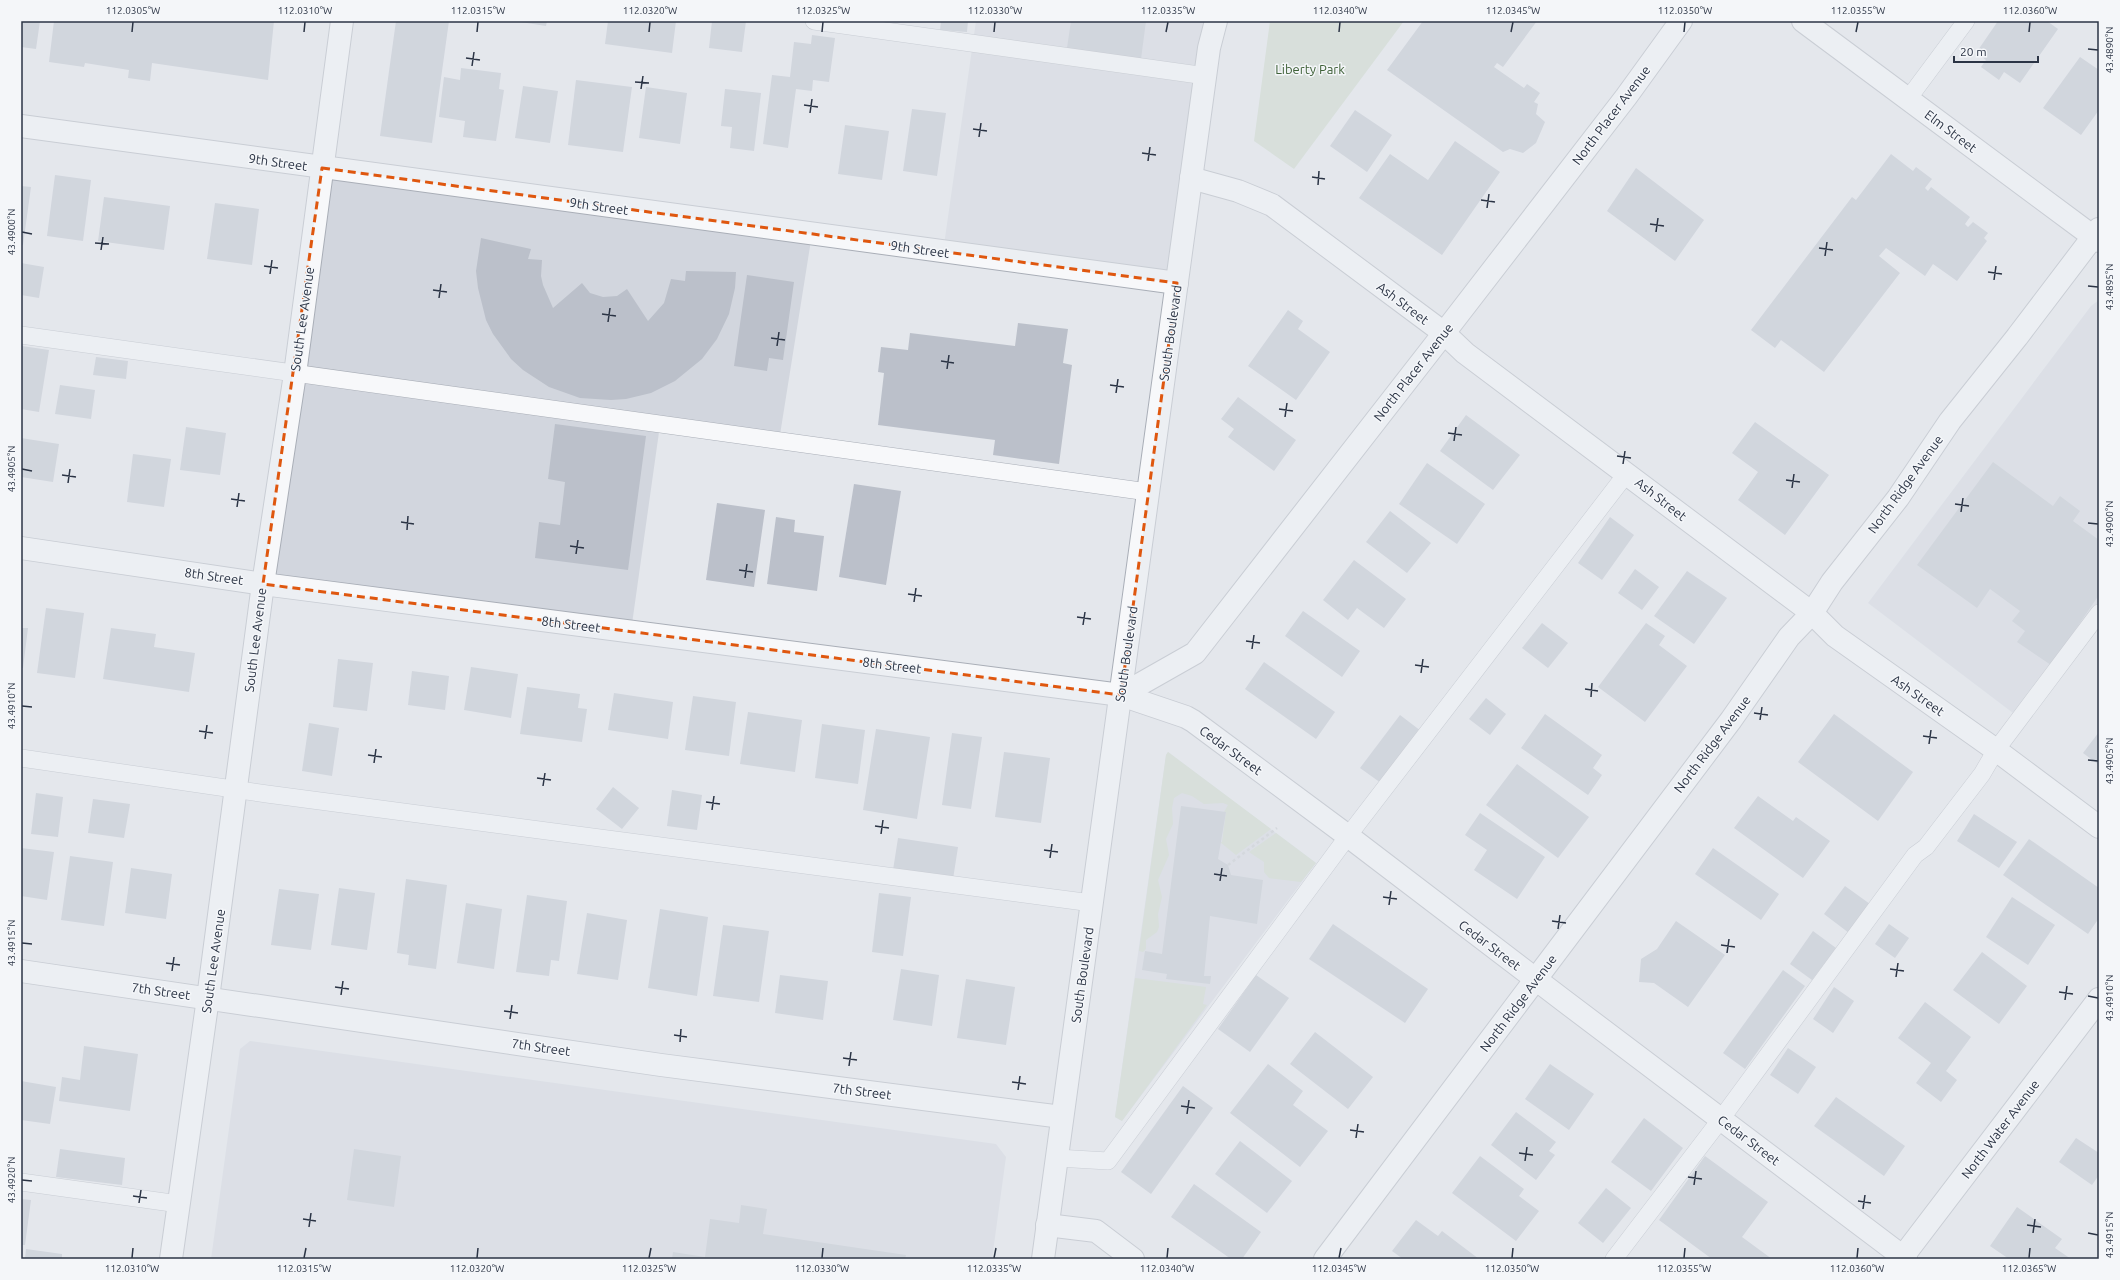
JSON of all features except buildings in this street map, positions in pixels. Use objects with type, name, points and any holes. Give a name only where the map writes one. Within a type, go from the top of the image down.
[{"type":"street","name":"South Lee Avenue","points":[[172,1259],[263,584],[295,374],[342,21]]},
{"type":"street","name":"South Boulevard","points":[[1043,1259],[1206,76],[1209,48],[1209,21]]},
{"type":"street","name":"South Boulevard","points":[[1209,48],[1216,21]]},
{"type":"street","name":"North Placer Avenue","points":[[1120,695],[1195,652],[1621,103],[1680,21]]},
{"type":"street","name":"Elm Street","points":[[1803,21],[2097,236]]},
{"type":"street","name":"9th Street","points":[[21,126],[1177,283]]},
{"type":"street","name":"Ash Street","points":[[1192,178],[1238,191],[1272,205],[1444,333],[1465,353],[1812,613],[1835,636],[1996,750],[2099,827]]},
{"type":"street","name":"North Ridge Avenue","points":[[1325,1259],[1731,720],[1789,637],[1812,613],[1832,582],[1898,498],[1950,421],[2097,236]]},
{"type":"street","name":"8th Street","points":[[21,548],[263,584],[1120,695]]},
{"type":"street","name":"Cedar Street","points":[[1120,695],[1186,717],[1348,836],[1903,1258]]},
{"type":"street","name":"7th Street","points":[[21,971],[661,1065],[1062,1117]]},
{"type":"street","name":"North Water Avenue","points":[[1903,1258],[2099,999]]},
{"type":"street","points":[[1047,1225],[1096,1231],[1133,1259]]},
{"type":"lane","points":[[814,21],[1206,76]]},
{"type":"lane","points":[[1908,99],[1966,21]]},
{"type":"lane","points":[[21,335],[1148,492]]},
{"type":"lane","points":[[1057,1158],[1108,1162],[1348,836],[1627,473]]},
{"type":"lane","points":[[1614,1259],[1721,1119],[1915,855],[1926,847],[1982,774],[1996,750],[2099,613]]},
{"type":"lane","points":[[21,758],[236,789],[1092,903]]},
{"type":"lane","points":[[21,1182],[179,1204]]},
{"type":"path","points":[[1228,865],[1277,828]]},
{"type":"highlighted area","points":[[322,168],[1177,283],[1121,695],[263,584]]},
{"type":"shaded area","points":[[976,21],[1209,21],[1177,283],[943,252]]},
{"type":"shaded area","points":[[322,168],[812,234],[779,441],[660,425],[631,631],[263,584]]},
{"type":"shaded area","points":[[2099,300],[2099,601],[2013,713],[1868,603],[2091,306]]},
{"type":"shaded area","points":[[1168,752],[1316,863],[1122,1121],[1115,1117],[1166,755]]},
{"type":"shaded area","points":[[250,1041],[996,1144],[1006,1157],[992,1259],[211,1259],[240,1049]]},
{"type":"green space","name":"Liberty Park","points":[[1270,21],[1404,21],[1294,169],[1254,141]]},
{"type":"green space","points":[[1168,752],[1271,829],[1236,855],[1220,842],[1222,842],[1226,812],[1224,812],[1228,805],[1223,803],[1204,804],[1192,796],[1182,793],[1174,798],[1172,808],[1173,824],[1166,839],[1169,855],[1158,880],[1162,897],[1158,914],[1159,927],[1157,932],[1146,940],[1146,949],[1143,952],[1139,951],[1166,755]]},
{"type":"green space","points":[[1276,833],[1316,863],[1301,882],[1269,878],[1264,872],[1264,862],[1249,852]]},
{"type":"green space","points":[[1135,978],[1206,987],[1203,1004],[1207,1005],[1122,1121],[1115,1117]]}]
